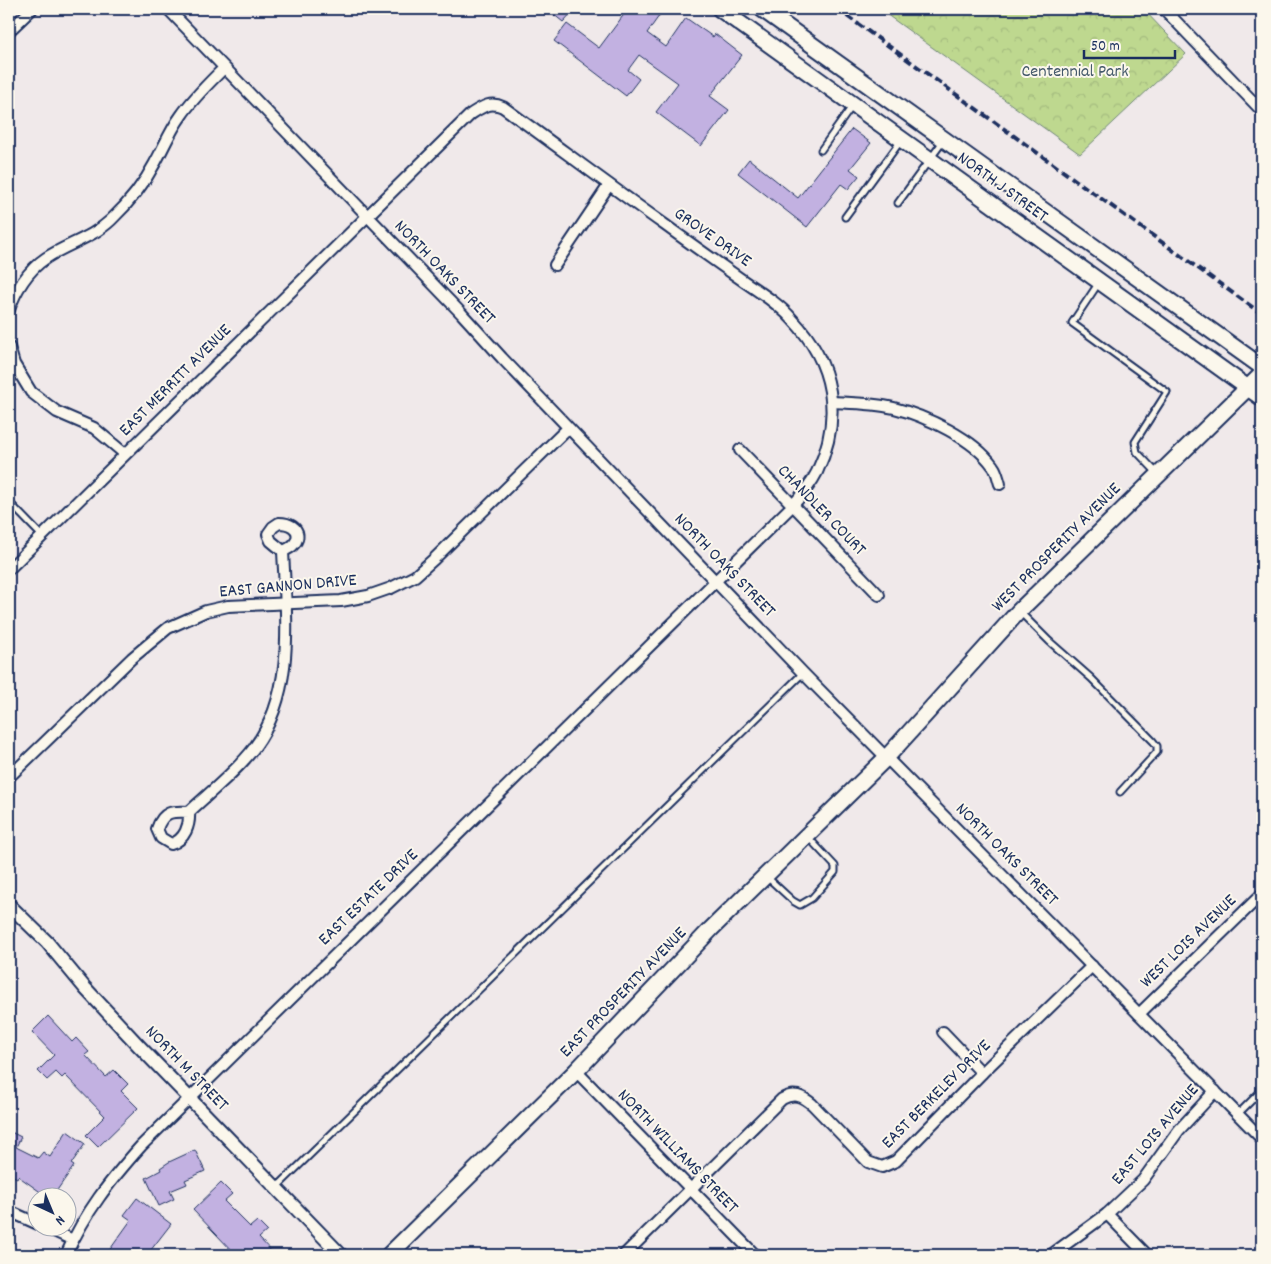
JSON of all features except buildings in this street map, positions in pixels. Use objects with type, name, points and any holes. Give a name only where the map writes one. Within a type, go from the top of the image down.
[{"type":"main road","name":"NORTH J STREET","points":[[720,9],[1262,398]]},
{"type":"main road","name":"NORTH J STREET","points":[[762,9],[1262,367]]},
{"type":"main road","name":"WEST PROSPERITY AVENUE","points":[[887,757],[1019,611],[1262,374]]},
{"type":"main road","name":"EAST PROSPERITY AVENUE","points":[[389,1255],[576,1071],[712,930],[887,757]]},
{"type":"street","points":[[9,31],[32,9]]},
{"type":"street","name":"NORTH OAKS STREET","points":[[168,9],[462,314],[568,428],[716,580],[803,673],[1262,1139]]},
{"type":"street","points":[[1164,9],[1262,111]]},
{"type":"street","points":[[9,310],[20,285],[44,259],[89,236],[110,222],[126,206],[141,187],[181,115],[224,68]]},
{"type":"street","name":"GROVE DRIVE","points":[[366,216],[471,114],[488,104],[496,103],[503,106],[792,318],[803,331],[822,362],[830,382],[832,402],[829,435],[817,473],[793,505],[716,580]]},
{"type":"street","points":[[554,265],[609,185]]},
{"type":"street","name":"EAST MERRITT AVENUE","points":[[9,569],[366,216]]},
{"type":"street","points":[[9,347],[14,364],[32,392],[57,412],[94,428],[125,454]]},
{"type":"street","points":[[832,402],[894,408],[944,428],[966,441],[984,455],[994,468],[1000,484]]},
{"type":"street","name":"EAST GANNON DRIVE","points":[[9,778],[132,658],[168,628],[206,611],[228,606],[341,601],[368,596],[391,588],[414,576],[434,559],[568,428]]},
{"type":"street","name":"CHANDLER COURT","points":[[740,450],[879,595]]},
{"type":"street","points":[[189,812],[254,748],[276,708],[285,662],[283,551]]},
{"type":"street","name":"EAST ESTATE DRIVE","points":[[66,1255],[99,1196],[141,1146],[716,580]]},
{"type":"street","name":"WEST LOIS AVENUE","points":[[1139,1014],[1262,894]]},
{"type":"street","name":"NORTH M STREET","points":[[9,905],[47,942],[85,988],[341,1255]]},
{"type":"street","name":"EAST BERKELEY DRIVE","points":[[624,1255],[788,1095],[804,1098],[868,1162],[882,1168],[896,1161],[982,1073],[1092,966]]},
{"type":"street","points":[[943,1032],[982,1073]]},
{"type":"street","name":"NORTH WILLIAMS STREET","points":[[576,1071],[755,1255]]},
{"type":"street","name":"EAST LOIS AVENUE","points":[[1051,1255],[1107,1214],[1143,1180],[1179,1130],[1215,1091]]},
{"type":"street","points":[[9,1211],[28,1220]]},
{"type":"street","points":[[1107,1214],[1146,1255]]},
{"type":"street","points":[[64,1236],[73,1240]]},
{"type":"lane","points":[[821,150],[853,105]]},
{"type":"lane","points":[[845,217],[902,140]]},
{"type":"lane","points":[[898,203],[945,140]]},
{"type":"lane","points":[[1099,281],[1072,323],[1167,392],[1135,442],[1137,452],[1159,475]]},
{"type":"lane","points":[[9,502],[42,536]]},
{"type":"lane","points":[[1019,611],[1049,641],[1091,678],[1157,746],[1157,752],[1120,792]]},
{"type":"lane","points":[[276,1188],[803,673]]},
{"type":"lane","points":[[766,876],[800,905],[812,898],[836,872],[835,866],[807,836]]},
{"type":"lane","points":[[1238,1114],[1262,1090]]},
{"type":"green space","name":"Centennial Park","points":[[879,9],[1143,9],[1186,54],[1080,154]]},
{"type":"railway","points":[[837,9],[1262,314]]}]
